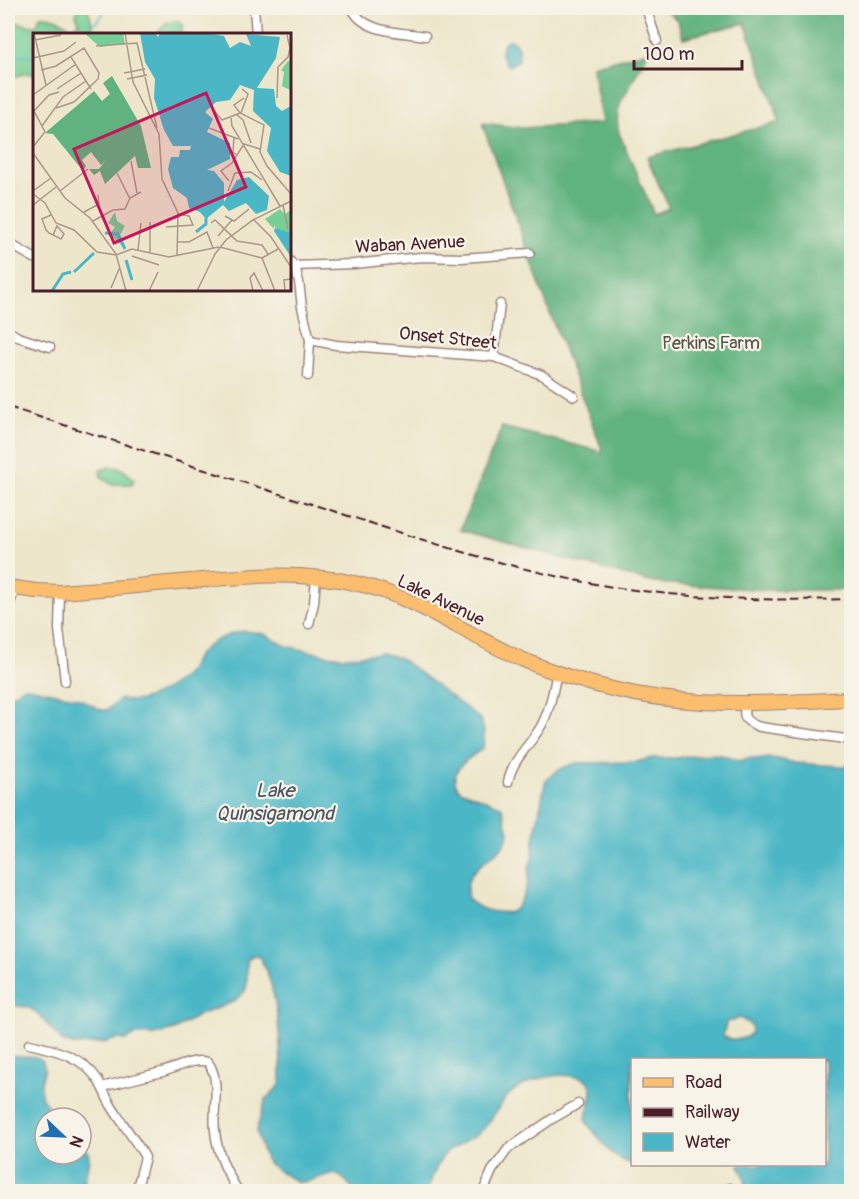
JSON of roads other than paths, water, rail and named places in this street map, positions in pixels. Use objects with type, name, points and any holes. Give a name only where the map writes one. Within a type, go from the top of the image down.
[{"type":"main road","name":"Lake Avenue","points":[[11,587],[60,592],[258,576],[316,577],[360,584],[404,599],[499,649],[557,672],[618,690],[662,698],[704,702],[746,703],[852,699]]},
{"type":"street","points":[[254,8],[256,33]]},
{"type":"street","points":[[352,8],[360,20],[372,26],[388,31],[425,36]]},
{"type":"street","points":[[646,8],[657,41]]},
{"type":"street","points":[[8,243],[33,257]]},
{"type":"street","name":"Waban Avenue","points":[[291,264],[354,264],[420,257],[471,257],[530,253]]},
{"type":"street","points":[[291,264],[299,282],[310,340],[308,376]]},
{"type":"street","points":[[494,357],[500,304]]},
{"type":"street","points":[[8,331],[18,337],[50,348]]},
{"type":"street","name":"Onset Street","points":[[310,340],[336,345],[494,357],[542,375],[574,396]]},
{"type":"street","points":[[309,624],[314,603],[316,577]]},
{"type":"street","points":[[8,609],[11,587]]},
{"type":"street","points":[[60,592],[59,628],[64,681]]},
{"type":"street","points":[[508,782],[514,763],[543,722],[557,672]]},
{"type":"street","points":[[746,703],[743,711],[745,717],[756,726],[852,740]]},
{"type":"street","points":[[29,1044],[52,1049],[74,1058],[90,1070],[145,1157],[136,1191]]},
{"type":"street","points":[[102,1087],[165,1071],[190,1062],[208,1062],[212,1069],[216,1092],[214,1129],[218,1149],[239,1191]]},
{"type":"street","points":[[483,1191],[492,1171],[508,1149],[578,1104]]},
{"type":"water","points":[[507,40],[516,44],[519,53],[519,60],[509,66],[501,52]]},
{"type":"water","name":"Lake Quinsigamond","points":[[245,631],[264,634],[286,646],[327,655],[344,657],[381,653],[397,657],[479,718],[484,733],[482,749],[460,767],[455,778],[460,790],[501,806],[504,812],[509,831],[506,841],[476,869],[467,886],[468,899],[477,906],[494,912],[511,912],[518,906],[528,883],[545,783],[555,773],[568,766],[577,763],[636,762],[652,758],[709,754],[740,761],[747,758],[773,758],[796,763],[851,767],[851,1191],[747,1191],[739,1166],[826,1166],[826,1058],[631,1058],[631,1164],[612,1154],[586,1122],[592,1095],[588,1081],[580,1077],[563,1075],[545,1077],[527,1083],[511,1093],[484,1128],[445,1154],[427,1191],[355,1191],[338,1175],[330,1174],[306,1182],[298,1182],[268,1163],[262,1150],[257,1132],[258,1125],[266,1099],[281,1082],[281,1067],[275,999],[265,968],[258,955],[251,956],[247,961],[245,991],[233,1002],[199,1015],[174,1030],[155,1035],[135,1035],[125,1040],[73,1045],[62,1041],[36,1012],[28,1007],[8,1005],[8,698],[24,687],[28,687],[78,698],[101,710],[106,710],[120,699],[140,700],[170,687],[187,673],[201,652],[225,637]],"holes":[[[738,1018],[750,1025],[752,1029],[747,1037],[733,1039],[723,1035],[727,1021]]]},
{"type":"water","points":[[8,1054],[38,1058],[44,1064],[41,1090],[44,1101],[48,1106],[33,1106],[33,1166],[88,1166],[83,1191],[8,1191]]},
{"type":"waterway","points":[[86,33],[103,14],[102,8]]},
{"type":"waterway","points":[[8,57],[22,55],[33,57]]},
{"type":"railway","points":[[8,407],[431,542],[501,563],[571,579],[668,594],[790,600],[852,599]]},
{"type":"park label","name":"Perkins Farm","points":[[711,343]]}]
